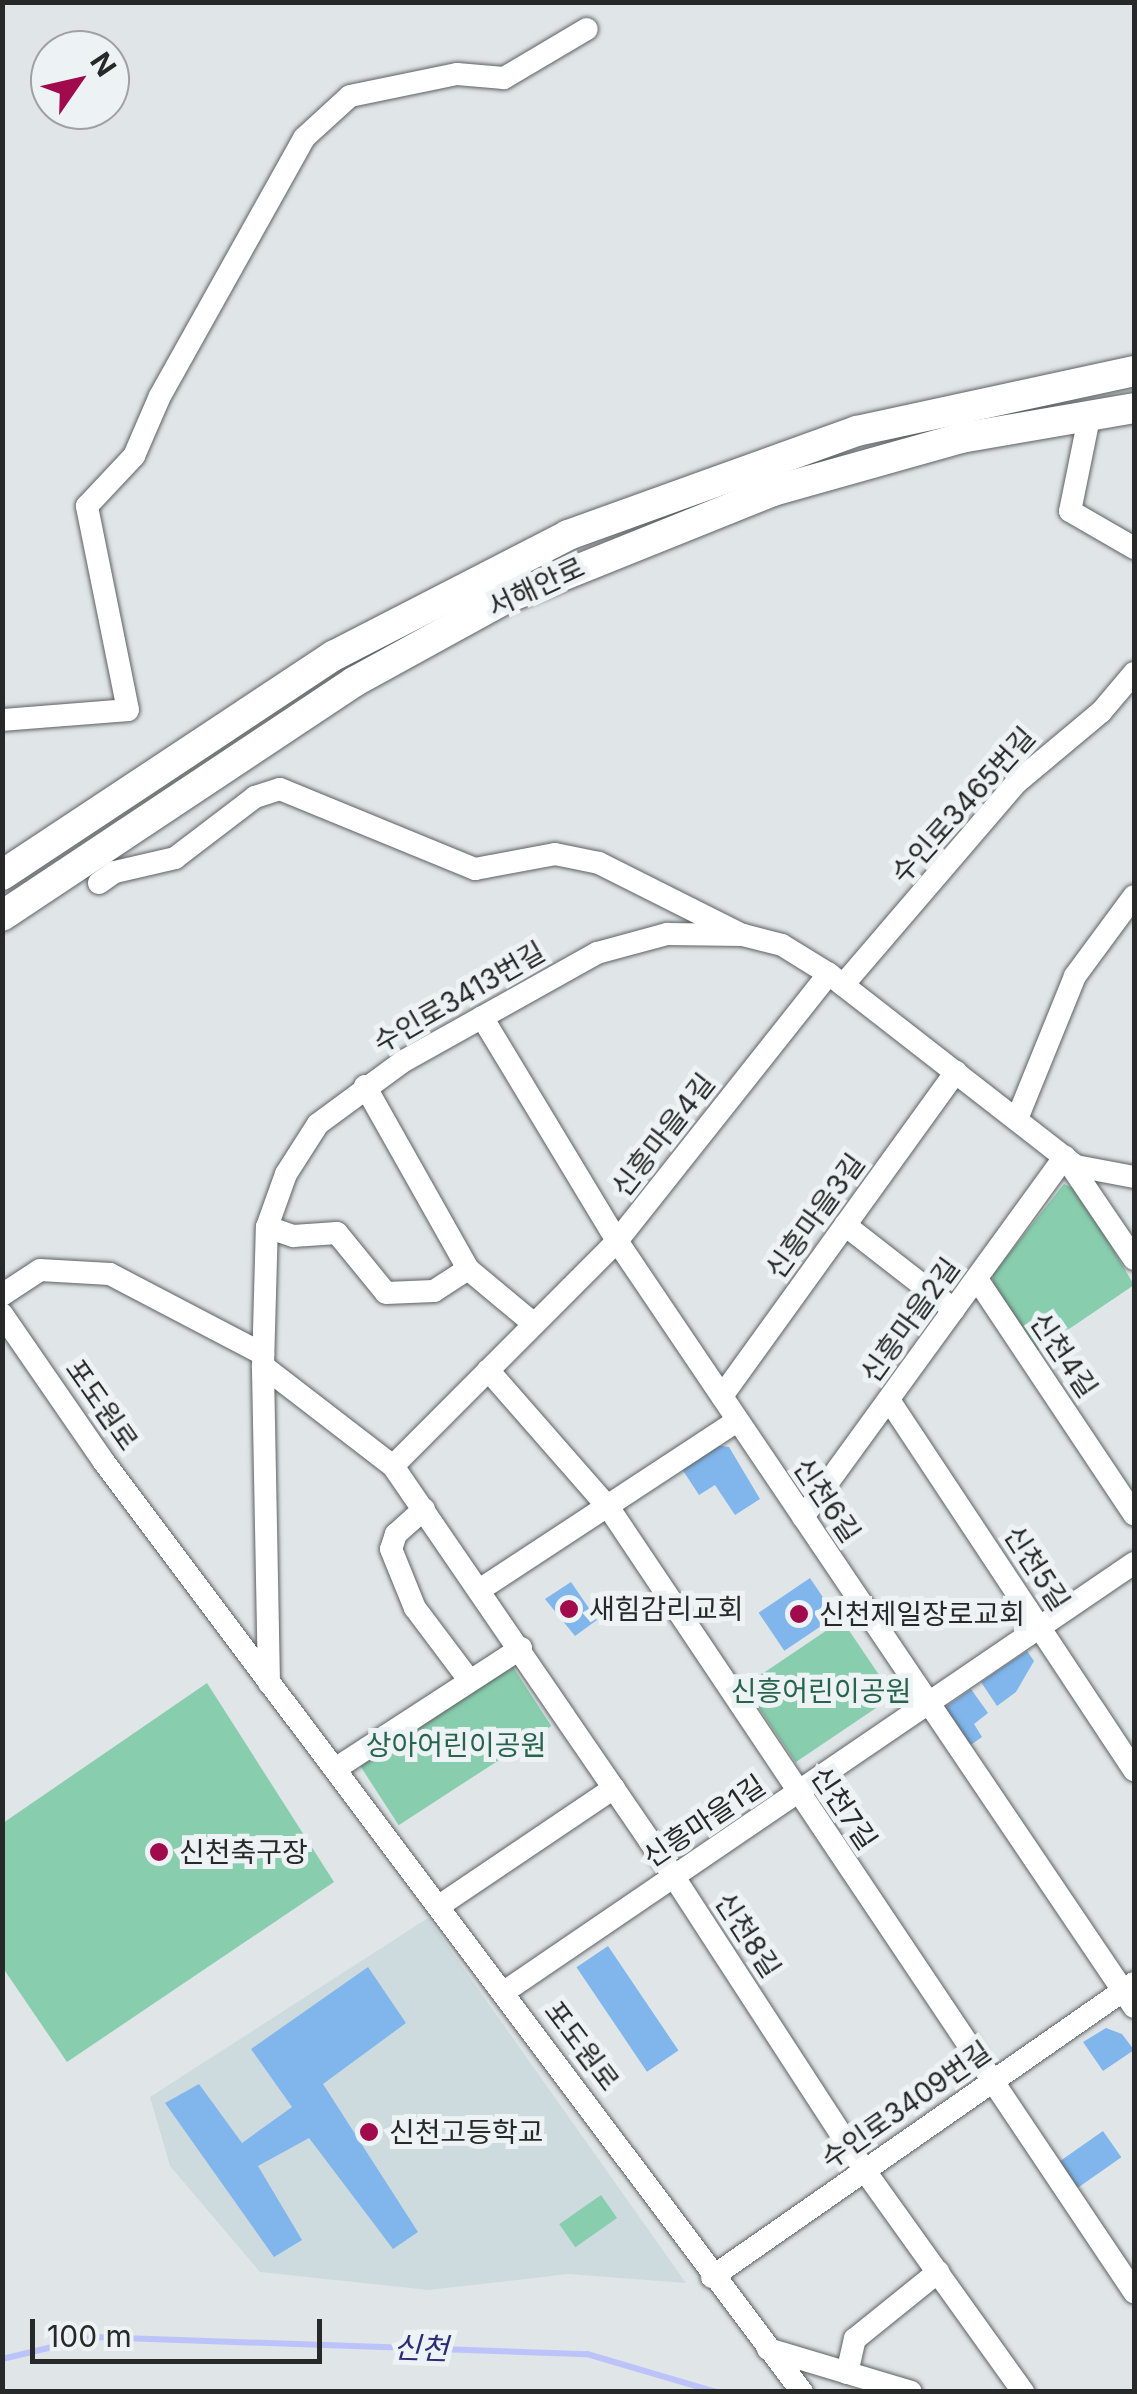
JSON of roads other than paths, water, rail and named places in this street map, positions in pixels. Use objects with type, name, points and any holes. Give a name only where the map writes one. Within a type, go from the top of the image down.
[{"type":"main road","name":"서해안로","points":[[2,876],[335,655],[568,535],[857,431],[1134,371]]},
{"type":"main road","name":"서해안로","points":[[2,916],[354,682],[507,598],[773,492],[961,438],[1134,408]]},
{"type":"street","points":[[2,720],[128,710],[86,506],[134,456],[160,396],[304,138],[350,96],[457,74],[504,78],[586,28]]},
{"type":"street","points":[[1090,413],[1070,511],[1134,548]]},
{"type":"street","name":"수인로3465번길","points":[[836,979],[1016,783],[1100,712],[1134,673]]},
{"type":"street","points":[[99,883],[115,872],[175,858],[256,797],[280,789],[475,869],[555,854],[598,863],[743,936]]},
{"type":"street","points":[[1017,1119],[1075,976],[1134,896]]},
{"type":"street","name":"수인로3413번길","points":[[270,1682],[263,1360],[267,1228],[286,1174],[318,1124],[365,1086],[482,1017],[597,953],[667,934],[743,936],[782,945],[836,979],[1076,1166],[1134,1177]]},
{"type":"street","name":"신흥마을4길","points":[[393,1466],[617,1241],[836,979]]},
{"type":"street","name":"신천6길","points":[[482,1017],[617,1241],[927,1706],[1131,1994]]},
{"type":"street","name":"신흥마을3길","points":[[722,1396],[956,1070]]},
{"type":"street","points":[[365,1086],[468,1269],[534,1324]]},
{"type":"street","points":[[1065,1157],[1134,1258]]},
{"type":"street","name":"신흥마을2길","points":[[804,1517],[1065,1157]]},
{"type":"street","points":[[845,1225],[954,1310]]},
{"type":"street","points":[[267,1228],[293,1236],[336,1233],[386,1293],[434,1291],[468,1269]]},
{"type":"street","name":"신천8길","points":[[2,1295],[40,1270],[110,1274],[263,1360],[393,1466],[521,1648],[865,2171],[1023,2392]]},
{"type":"street","name":"신천4길","points":[[977,1279],[1134,1514]]},
{"type":"street","name":"포도원로","points":[[2,1314],[334,1769],[802,2392]]},
{"type":"street","name":"신천7길","points":[[488,1370],[609,1508],[1134,2292]]},
{"type":"street","name":"신천5길","points":[[889,1400],[1134,1770]]},
{"type":"street","points":[[481,1589],[738,1421]]},
{"type":"street","points":[[424,1509],[396,1534],[391,1549],[415,1608],[469,1680]]},
{"type":"street","name":"신흥마을1길","points":[[504,1992],[1134,1563]]},
{"type":"street","points":[[334,1769],[521,1648]]},
{"type":"street","points":[[439,1906],[614,1788]]},
{"type":"street","name":"수인로3409번길","points":[[712,2277],[993,2082],[1131,1994]]},
{"type":"street","points":[[847,2373],[854,2339],[938,2272]]},
{"type":"street","points":[[773,2356],[911,2392]]},
{"type":"waterway","name":"신천","points":[[2,2359],[94,2337],[587,2354],[716,2392]]},
{"type":"place","name":"새힘감리교회","points":[[569,1609]]},
{"type":"place","name":"신천제일장로교회","points":[[799,1614]]},
{"type":"place","name":"신천축구장","points":[[159,1852]]},
{"type":"place","name":"신천고등학교","points":[[369,2132]]},
{"type":"park label","name":"신흥어린이공원","points":[[821,1691]]},
{"type":"park label","name":"상아어린이공원","points":[[456,1745]]}]
